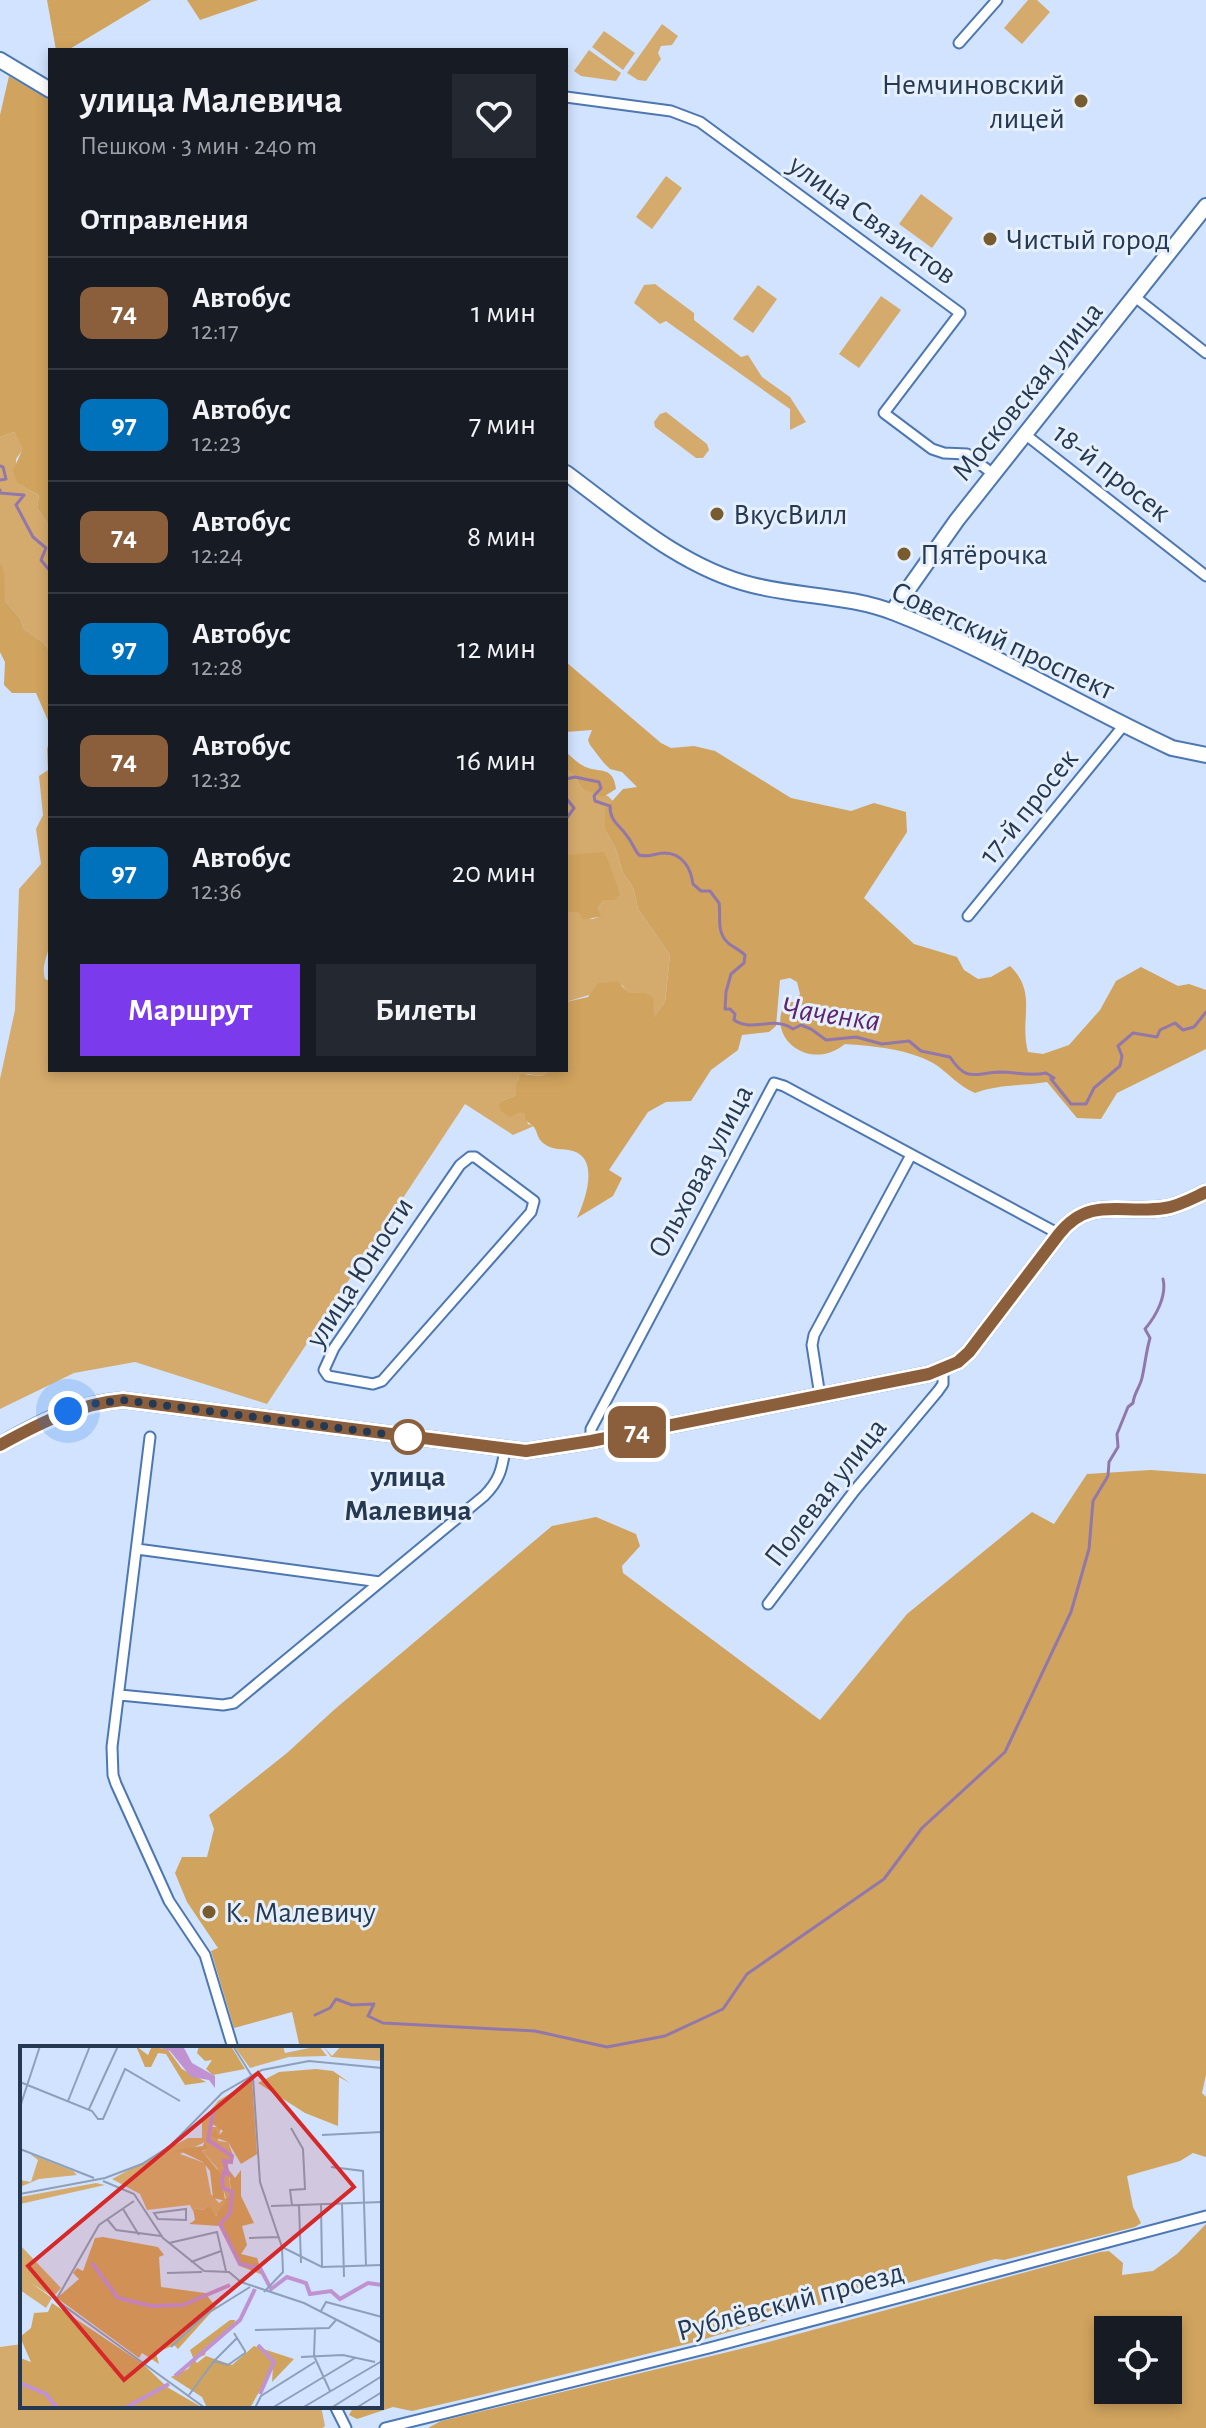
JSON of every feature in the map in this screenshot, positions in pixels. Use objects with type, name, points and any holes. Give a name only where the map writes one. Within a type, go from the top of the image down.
[{"type":"street","points":[[959,43],[997,0]]},
{"type":"street","points":[[0,60],[48,89]]},
{"type":"street","name":"улица Связистов","points":[[568,97],[671,111],[700,122],[960,313],[884,413],[932,449],[967,454],[993,474]]},
{"type":"street","name":"Московская улица","points":[[892,612],[993,474],[1206,206]]},
{"type":"street","points":[[1135,297],[1206,353]]},
{"type":"street","name":"18-й просек","points":[[1026,435],[1206,576]]},
{"type":"street","name":"Советский проспект","points":[[568,474],[654,538],[730,578],[764,588],[854,602],[892,612],[943,634],[1172,748],[1204,759]]},
{"type":"street","name":"17-й просек","points":[[968,916],[1124,725]]},
{"type":"street","name":"Ольховая улица","points":[[591,1441],[591,1429],[774,1083],[1059,1234]]},
{"type":"street","points":[[820,1396],[811,1340],[911,1155]]},
{"type":"street","name":"улица Юности","points":[[470,1157],[475,1157],[534,1201],[531,1212],[500,1246],[379,1383],[332,1377],[325,1373],[334,1348],[460,1165],[470,1157]]},
{"type":"street","points":[[0,1445],[68,1411],[85,1405],[123,1400],[526,1451],[820,1396],[943,1370],[958,1362],[1075,1216],[1099,1209],[1166,1208],[1206,1192]]},
{"type":"street","name":"Полевая улица","points":[[768,1604],[864,1479],[938,1391],[943,1384],[943,1370]]},
{"type":"street","points":[[150,1437],[112,1747],[113,1775],[169,1901],[205,1955],[232,2046]]},
{"type":"street","points":[[120,1695],[223,1705],[234,1703],[495,1485],[502,1472],[505,1449]]},
{"type":"street","points":[[137,1549],[380,1582]]},
{"type":"street","name":"Рублёвский проезд","points":[[385,2428],[709,2348],[1206,2216]]},
{"type":"street","points":[[336,2408],[346,2428]]},
{"type":"shaded area","points":[[47,0],[151,0],[71,48],[56,48]]},
{"type":"shaded area","points":[[187,0],[258,0],[200,20]]},
{"type":"shaded area","points":[[1028,0],[1037,0],[1050,12],[1022,44],[1004,28]]},
{"type":"shaded area","points":[[662,24],[678,36],[672,45],[661,46],[658,53],[661,59],[646,81],[638,80],[627,73]]},
{"type":"shaded area","points":[[604,31],[635,53],[623,70],[592,47]]},
{"type":"shaded area","points":[[589,50],[621,73],[616,81],[581,76],[574,71]]},
{"type":"shaded area","points":[[9,76],[48,99],[48,524],[37,508],[39,495],[18,484],[13,471],[23,448],[14,432],[0,437],[0,115]]},
{"type":"shaded area","points":[[666,176],[682,188],[652,229],[636,217]]},
{"type":"shaded area","points":[[921,194],[953,218],[932,248],[899,224]]},
{"type":"shaded area","points":[[655,284],[694,313],[694,320],[741,357],[748,355],[762,377],[790,397],[806,422],[790,430],[790,409],[666,321],[660,324],[634,303],[644,285]]},
{"type":"shaded area","points":[[758,285],[777,299],[753,333],[733,319]]},
{"type":"shaded area","points":[[881,296],[901,310],[859,368],[839,354]]},
{"type":"shaded area","points":[[666,412],[707,444],[709,450],[703,458],[696,458],[655,427],[654,422]]},
{"type":"shaded area","points":[[14,432],[24,448],[16,459],[18,484],[39,495],[37,508],[48,524],[48,649],[24,629],[20,618],[5,601],[0,562],[0,437]]},
{"type":"shaded area","points":[[0,562],[4,571],[5,601],[20,618],[24,629],[48,649],[48,720],[36,693],[12,693],[4,685],[5,662],[0,652]]},
{"type":"shaded area","points":[[568,664],[661,743],[671,748],[694,746],[715,751],[791,798],[851,811],[874,803],[906,812],[907,832],[864,898],[914,944],[957,957],[964,970],[978,979],[991,977],[1010,966],[1026,996],[1028,1052],[1043,1054],[1069,1045],[1100,1010],[1116,981],[1141,967],[1178,986],[1189,984],[1206,990],[1206,1049],[1117,1093],[1101,1119],[1077,1118],[1047,1082],[975,1093],[933,1063],[902,1051],[845,1044],[832,1052],[818,1055],[805,1053],[794,1047],[781,1027],[786,1002],[797,1002],[800,994],[797,982],[790,978],[780,980],[776,1026],[769,1032],[742,1035],[738,1050],[711,1070],[691,1101],[666,1102],[648,1112],[609,1170],[622,1178],[613,1196],[577,1218],[588,1181],[586,1162],[573,1151],[547,1146],[525,1119],[525,1114],[520,1112],[510,1117],[501,1111],[499,1105],[516,1095],[516,1084],[521,1074],[542,1076],[547,1072],[568,1072],[568,1002],[588,997],[598,983],[618,982],[629,993],[645,993],[653,998],[654,1017],[665,1002],[670,955],[638,909],[633,887],[623,873],[615,847],[605,830],[605,809],[623,789],[637,787],[622,772],[610,769],[603,762],[588,740],[592,730],[568,732]]},
{"type":"shaded area","points":[[568,754],[588,768],[608,773],[616,789],[603,797],[582,789],[568,770]]},
{"type":"shaded area","points":[[48,770],[48,951],[44,971],[48,980],[48,1072],[547,1072],[542,1076],[527,1074],[518,1079],[516,1095],[502,1101],[525,1114],[528,1124],[534,1126],[513,1135],[465,1104],[267,1404],[135,1362],[74,1373],[0,1409],[0,1079],[15,1010],[19,889],[41,864],[36,829],[43,815],[39,776]]},
{"type":"shaded area","points":[[568,770],[582,789],[608,796],[613,801],[605,810],[605,830],[615,847],[623,873],[633,887],[638,909],[670,955],[665,1002],[653,1019],[640,993],[629,994],[622,985],[568,1001],[568,912],[578,912],[592,919],[600,917],[598,908],[604,900],[621,894],[594,855],[568,855]]},
{"type":"shaded area","points":[[604,852],[621,894],[614,900],[604,900],[598,908],[601,917],[583,919],[578,912],[568,912],[568,855]]},
{"type":"shaded area","points":[[1151,1470],[1206,1474],[1206,2075],[1202,2093],[1206,2097],[1206,2157],[1193,2153],[1180,2161],[1127,2176],[1133,2207],[1141,2223],[1135,2227],[867,2291],[691,2343],[477,2396],[412,2411],[393,2407],[357,2419],[349,2415],[353,2408],[382,2408],[382,2046],[300,2046],[292,2012],[234,2028],[211,1951],[218,1948],[187,1902],[175,1873],[182,1857],[207,1857],[214,1829],[209,1815],[287,1753],[552,1526],[596,1517],[636,1534],[640,1546],[622,1566],[623,1573],[820,1720],[907,1614],[1032,1512],[1054,1524],[1087,1474]]},
{"type":"shaded area","points":[[1206,2224],[1206,2428],[428,2428],[441,2421],[757,2345],[1100,2252],[1109,2251],[1123,2263],[1122,2275],[1153,2271],[1177,2254]]},
{"type":"shaded area","points":[[20,2344],[20,2408],[321,2408],[325,2426],[0,2428],[0,2347]]},
{"type":"waterway","name":"Чаченка","points":[[0,466],[6,479],[0,480]]},
{"type":"waterway","name":"Чаченка","points":[[0,490],[0,493],[24,495],[16,505],[33,537],[46,548],[41,560],[48,569]]},
{"type":"waterway","name":"Чаченка","points":[[568,779],[599,782],[601,788],[594,796],[595,801],[610,806],[613,819],[639,855],[664,853],[676,856],[688,868],[693,884],[701,891],[710,891],[719,903],[724,939],[745,955],[744,963],[731,974],[725,1009],[730,1009],[735,1014],[734,1020],[741,1024],[778,1024],[793,1029],[801,1025],[826,1040],[856,1037],[882,1044],[909,1041],[921,1051],[950,1057],[961,1070],[972,1075],[1046,1073],[1054,1078],[1051,1079],[1071,1104],[1086,1104],[1094,1088],[1120,1066],[1122,1056],[1118,1046],[1133,1033],[1157,1037],[1160,1030],[1175,1023],[1183,1030],[1194,1027],[1206,1012]]},
{"type":"waterway","name":"Чаченка","points":[[568,800],[574,808],[568,816]]},
{"type":"waterway","points":[[315,2015],[330,2008],[336,1999],[352,2005],[374,2004],[368,2016],[383,2023],[535,2031],[607,2047],[665,2036],[723,2009],[747,1974],[884,1879],[922,1828],[1005,1752],[1071,1612],[1089,1549],[1093,1501],[1108,1476],[1109,1462],[1118,1447],[1117,1434],[1141,1381],[1150,1338],[1145,1329],[1160,1306],[1163,1279]]},
{"type":"bus line","name":"74","points":[[0,1445],[68,1411],[105,1401],[123,1400],[526,1451],[929,1374],[958,1362],[969,1352],[1075,1216],[1099,1209],[1166,1208],[1206,1192]]},
{"type":"place","name":"Немчиновский лицей","points":[[1081,101]]},
{"type":"place","name":"Чистый город","points":[[990,239]]},
{"type":"place","name":"ВкусВилл","points":[[717,514]]},
{"type":"place","name":"Пятёрочка","points":[[904,554]]},
{"type":"place","name":"улица Малевича","points":[[408,1437]]},
{"type":"place","name":"К. Малевичу","points":[[209,1912]]},
{"type":"route","points":[[68,1411],[105,1401],[154,1402],[408,1437]]}]
